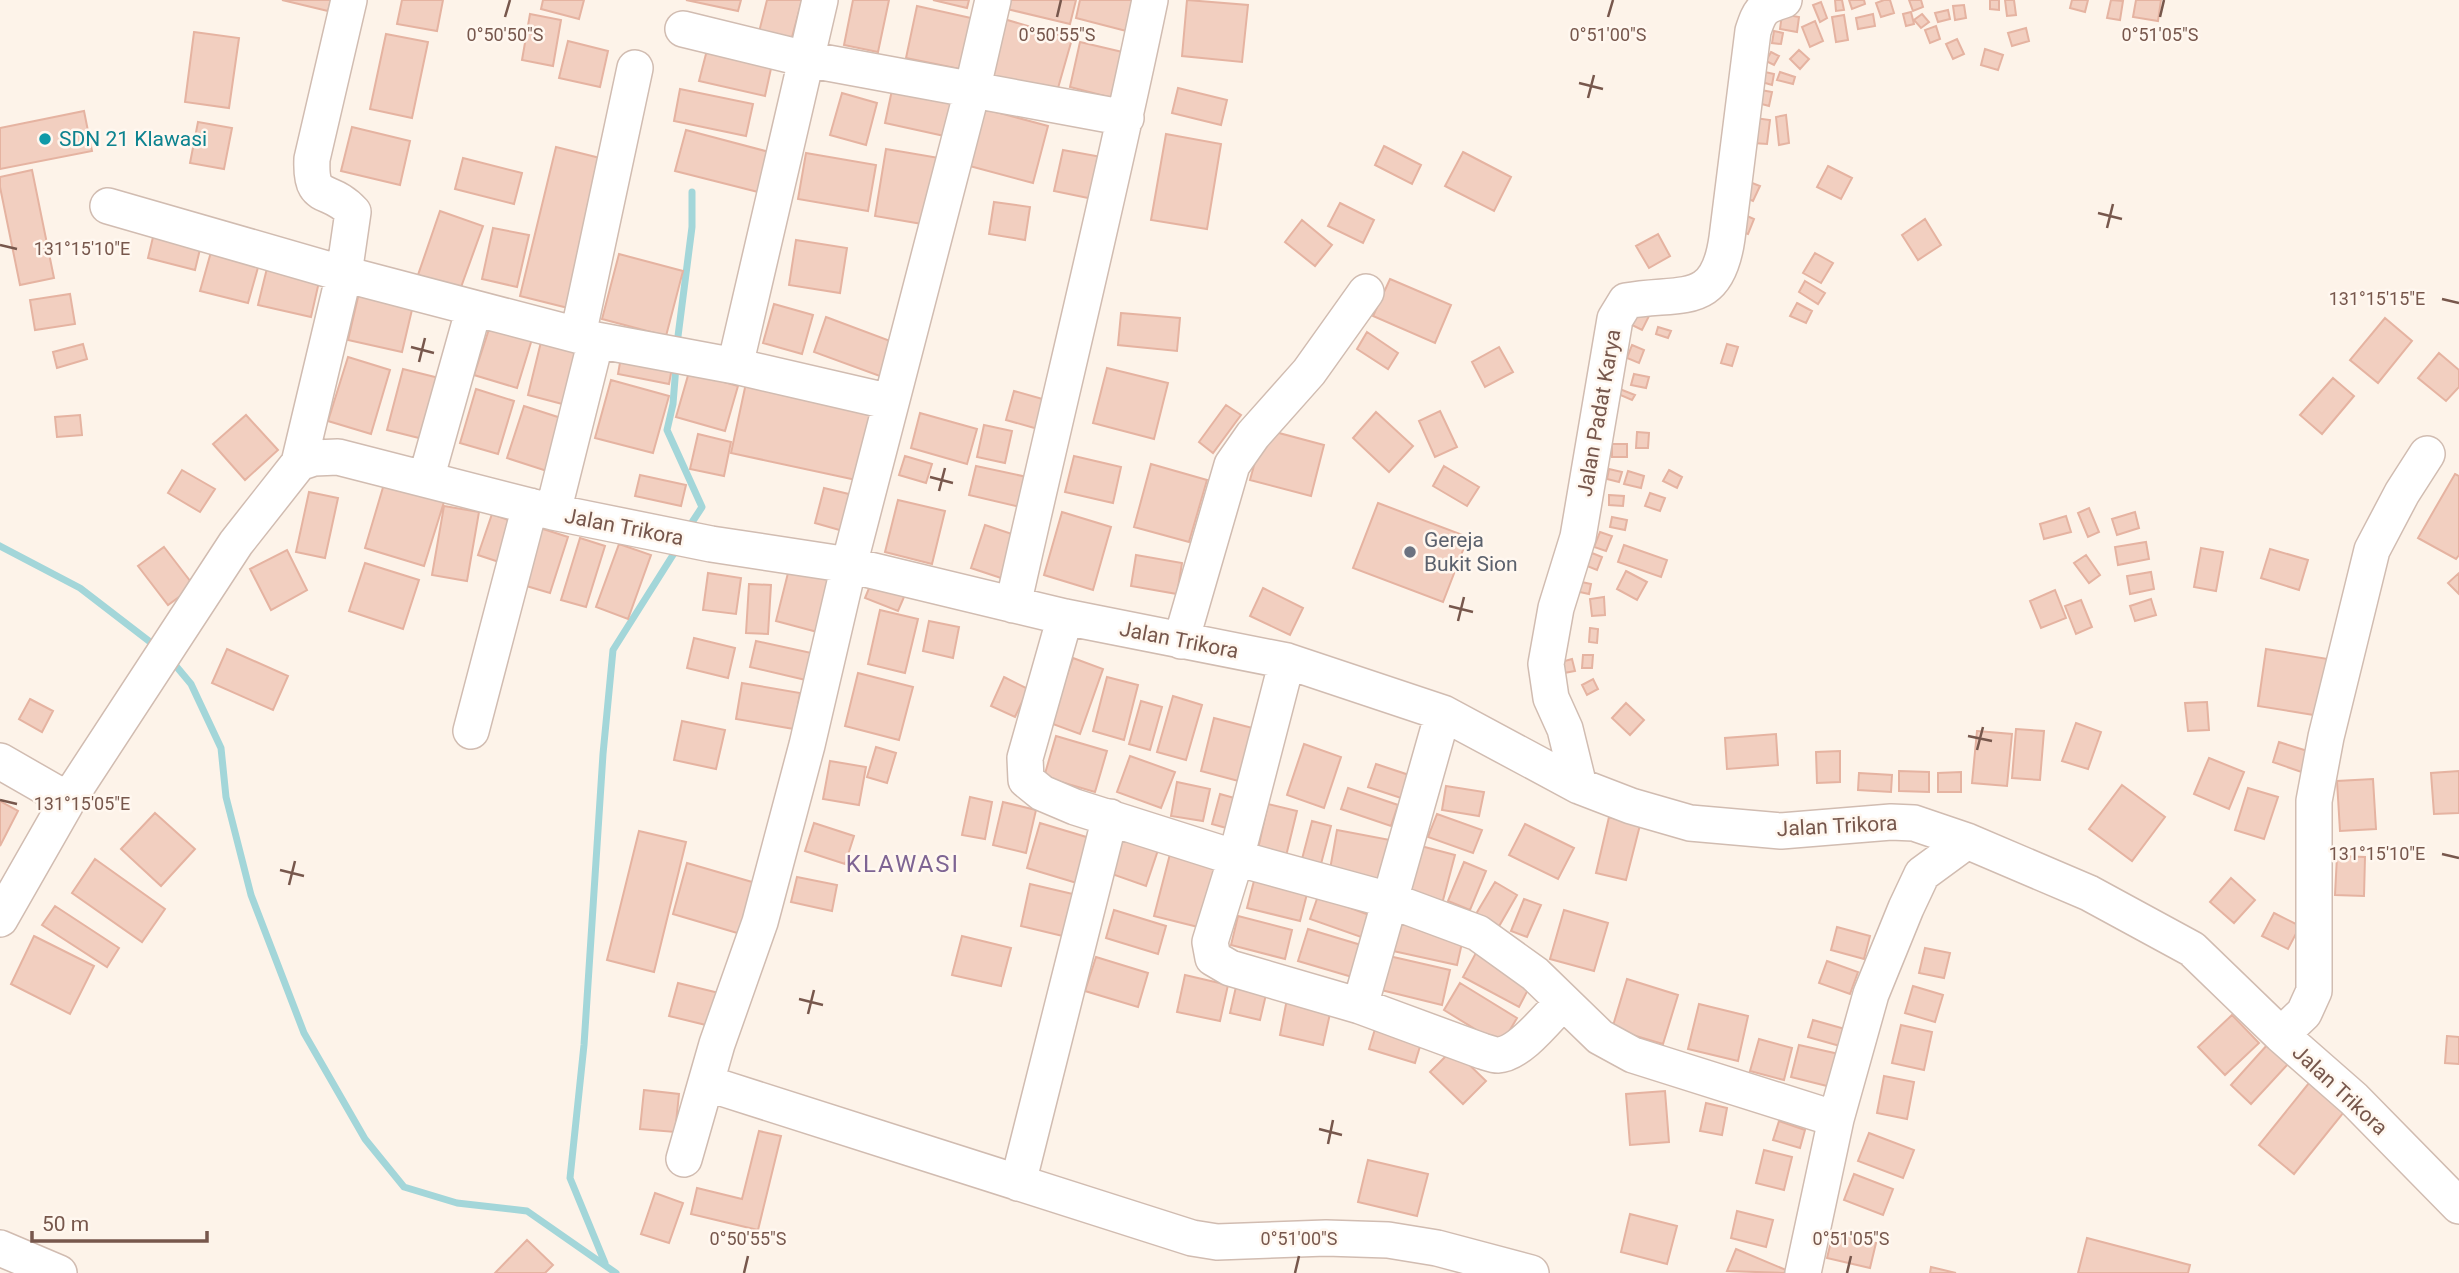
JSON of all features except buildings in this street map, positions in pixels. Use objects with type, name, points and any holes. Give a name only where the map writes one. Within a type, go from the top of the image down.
[{"type":"street","points":[[0,919],[68,800],[183,628],[236,543],[299,463],[344,274],[353,212],[345,204],[318,190],[311,180],[312,159],[349,0]]},
{"type":"street","points":[[735,366],[820,0]]},
{"type":"street","points":[[684,1159],[713,1085],[760,922],[807,745],[849,565],[972,91],[993,0]]},
{"type":"street","points":[[1013,605],[1072,341],[1126,118],[1150,0]]},
{"type":"street","name":"Jalan Padat Karya","points":[[1579,786],[1565,729],[1551,698],[1546,664],[1556,608],[1578,537],[1615,319],[1626,301],[1693,293],[1709,286],[1718,275],[1724,260],[1753,31],[1759,12],[1784,0]]},
{"type":"street","points":[[683,29],[806,59],[1126,118]]},
{"type":"street","points":[[471,731],[541,509],[587,337],[635,68]]},
{"type":"street","points":[[108,206],[344,274],[587,337],[735,366],[891,402]]},
{"type":"street","points":[[1181,640],[1232,465],[1253,435],[1309,372],[1366,292]]},
{"type":"street","points":[[426,479],[474,308]]},
{"type":"street","points":[[2281,1035],[2304,1013],[2314,991],[2314,801],[2326,737],[2360,593],[2372,550],[2427,454]]},
{"type":"street","name":"Jalan Trikora","points":[[299,463],[314,458],[338,457],[541,509],[651,533],[849,565],[1065,617],[1287,661],[1443,713],[1579,786],[1631,806],[1690,823],[1781,831],[1891,822],[1914,823],[1967,841],[2089,893],[2192,949],[2281,1035],[2354,1099],[2459,1206]]},
{"type":"street","points":[[1065,617],[1025,758],[1026,780],[1042,793],[1075,807],[1236,858],[1389,900],[1478,933],[1535,974],[1600,1037],[1633,1055],[1836,1119]]},
{"type":"street","points":[[1287,661],[1236,858],[1210,942],[1213,958],[1230,968],[1360,1006],[1499,1055],[1515,1049],[1563,1002]]},
{"type":"street","points":[[1360,1006],[1443,713]]},
{"type":"street","points":[[0,761],[68,800]]},
{"type":"street","points":[[1018,1183],[1110,817]]},
{"type":"street","points":[[1803,1273],[1836,1119],[1871,994],[1923,874],[1967,841]]},
{"type":"street","points":[[713,1085],[1192,1238],[1217,1241],[1326,1238],[1388,1240],[1437,1248],[1531,1273]]},
{"type":"street","points":[[0,1248],[59,1273]]},
{"type":"waterway","points":[[677,344],[692,227],[692,192]]},
{"type":"waterway","points":[[676,366],[673,404],[667,430],[702,507],[687,530]]},
{"type":"waterway","points":[[0,546],[80,588],[158,648]]},
{"type":"waterway","points":[[605,1263],[570,1178],[584,1045],[603,754],[613,650],[678,547]]},
{"type":"waterway","points":[[171,660],[191,684],[221,748],[226,797],[251,895],[304,1033],[365,1139],[404,1187],[457,1203],[527,1211],[616,1273]]},
{"type":"place","name":"SDN 21 Klawasi","points":[[45,139]]},
{"type":"place","name":"Gereja Bukit Sion","points":[[1410,552]]},
{"type":"district","name":"KLAWASI","points":[[903,864]]}]
